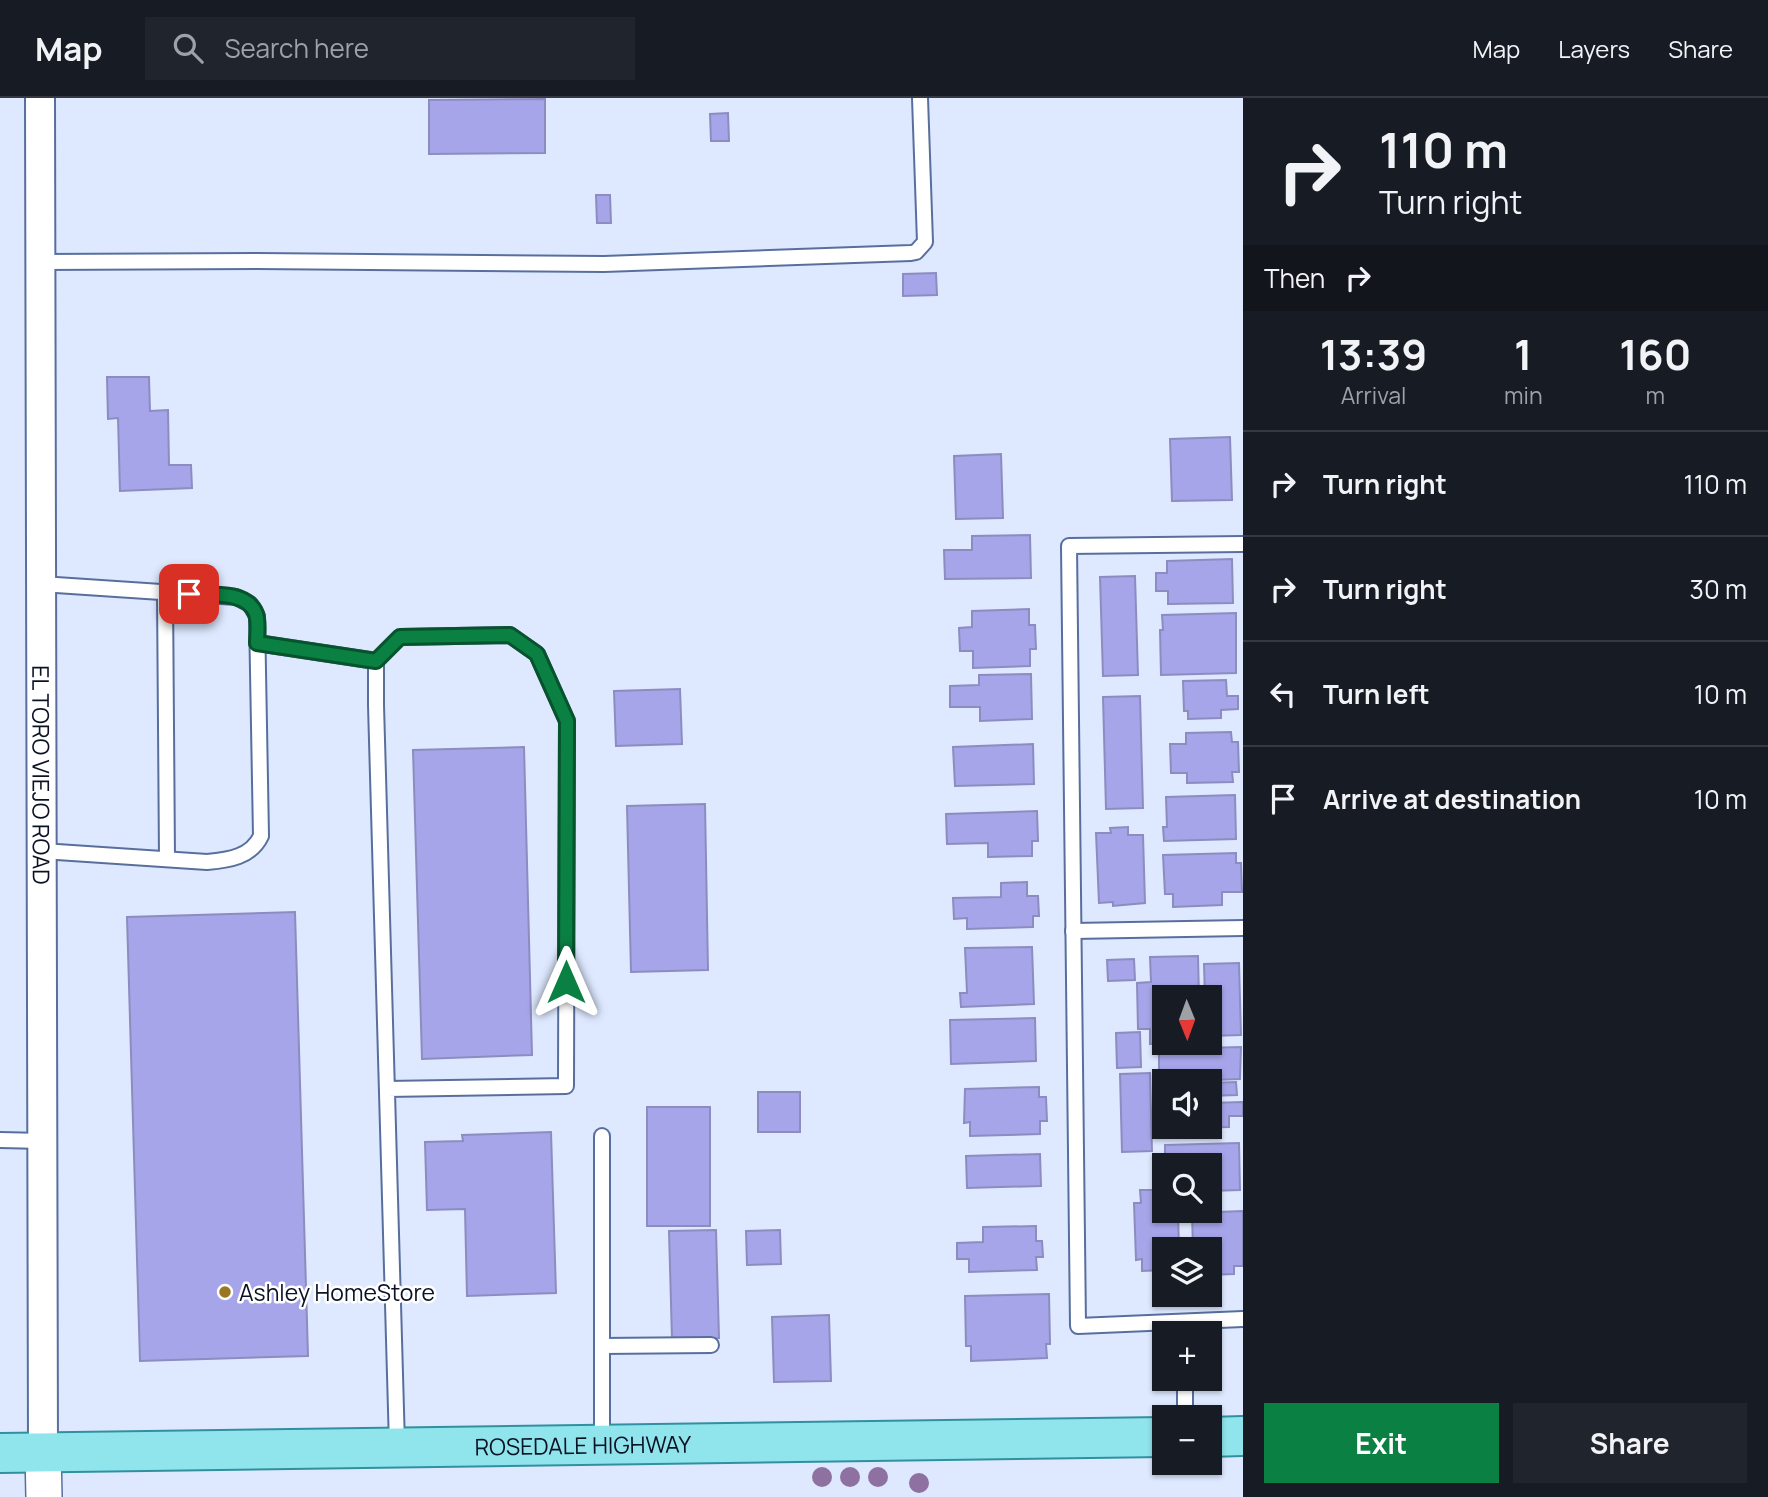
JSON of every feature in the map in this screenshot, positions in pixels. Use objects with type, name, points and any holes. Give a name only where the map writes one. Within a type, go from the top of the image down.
[{"type":"main road","points":[[1222,1437],[1243,1436]]},
{"type":"main road","name":"ROSEDALE HIGHWAY","points":[[0,1453],[1152,1437]]},
{"type":"street","name":"EL TORO VIEJO ROAD","points":[[40,98],[43,1452]]},
{"type":"street","points":[[43,1452],[44,1497]]},
{"type":"lane","points":[[40,262],[604,264],[911,253],[916,252],[925,242],[920,98]]},
{"type":"lane","points":[[1152,1327],[1078,1326],[1069,546],[1243,544]]},
{"type":"lane","points":[[41,584],[236,597],[250,604],[257,616],[261,836],[256,846],[248,853],[207,862],[42,851]]},
{"type":"lane","points":[[165,593],[167,859]]},
{"type":"lane","points":[[387,1089],[566,1086],[567,721],[537,654],[510,635],[400,637],[376,661],[387,1089],[397,1446]]},
{"type":"lane","points":[[257,643],[376,661]]},
{"type":"lane","points":[[1073,931],[1243,928]]},
{"type":"lane","points":[[602,1136],[602,1444]]},
{"type":"lane","points":[[0,1139],[43,1141]]},
{"type":"lane","points":[[1222,1322],[1243,1319]]},
{"type":"lane","points":[[602,1346],[710,1345]]},
{"type":"building","points":[[545,99],[545,153],[429,154],[429,100]]},
{"type":"building","points":[[728,113],[729,141],[711,141],[710,114]]},
{"type":"building","points":[[596,195],[610,195],[611,223],[597,223]]},
{"type":"building","points":[[936,273],[937,295],[903,296],[903,274]]},
{"type":"building","points":[[107,377],[149,377],[150,411],[168,410],[169,465],[191,465],[192,488],[120,491],[118,418],[108,419]]},
{"type":"building","points":[[1230,437],[1232,500],[1172,501],[1170,439]]},
{"type":"building","points":[[1001,454],[1003,518],[956,519],[954,456]]},
{"type":"building","points":[[1030,535],[1031,578],[945,579],[944,550],[972,550],[972,536]]},
{"type":"building","points":[[1232,559],[1233,603],[1168,604],[1168,591],[1156,591],[1156,573],[1167,573],[1167,561]]},
{"type":"building","points":[[1135,576],[1138,675],[1103,676],[1100,577]]},
{"type":"building","points":[[1029,609],[1029,625],[1035,625],[1036,649],[1030,649],[1030,666],[973,668],[973,651],[960,651],[959,628],[972,627],[972,611]]},
{"type":"building","points":[[1236,613],[1236,673],[1161,675],[1162,615]]},
{"type":"building","points":[[1031,674],[1032,719],[980,721],[980,707],[950,707],[950,686],[979,685],[979,675]]},
{"type":"building","points":[[1226,680],[1227,696],[1238,696],[1238,709],[1221,710],[1221,718],[1188,719],[1188,711],[1184,711],[1183,681]]},
{"type":"building","points":[[680,689],[682,744],[616,746],[614,691]]},
{"type":"building","points":[[1140,696],[1143,808],[1106,809],[1103,697]]},
{"type":"building","points":[[1231,732],[1232,742],[1238,742],[1239,772],[1232,772],[1233,782],[1187,783],[1187,773],[1171,773],[1170,744],[1186,744],[1186,733]]},
{"type":"building","points":[[1033,744],[1034,784],[955,786],[953,747]]},
{"type":"building","points":[[524,747],[532,1055],[422,1059],[413,750]]},
{"type":"building","points":[[1235,795],[1236,839],[1164,841],[1163,827],[1167,827],[1166,797]]},
{"type":"building","points":[[705,804],[708,970],[631,972],[627,806]]},
{"type":"building","points":[[1037,811],[1038,841],[1032,841],[1032,856],[988,857],[988,843],[947,844],[946,814]]},
{"type":"building","points":[[1128,827],[1128,835],[1143,835],[1145,903],[1113,906],[1113,902],[1099,903],[1096,833],[1111,833],[1110,828]]},
{"type":"building","points":[[1236,853],[1236,863],[1241,863],[1242,892],[1222,892],[1222,905],[1173,907],[1173,894],[1165,894],[1163,855]]},
{"type":"building","points":[[1027,882],[1027,896],[1038,896],[1039,916],[1033,916],[1033,927],[967,929],[967,918],[954,919],[953,898],[1001,897],[1001,883]]},
{"type":"building","points":[[295,912],[308,1356],[140,1361],[127,917]]},
{"type":"building","points":[[1032,947],[1034,1004],[961,1007],[960,993],[967,993],[965,948]]},
{"type":"building","points":[[1198,956],[1199,985],[1152,985],[1150,1044],[1150,1029],[1138,1029],[1137,983],[1151,982],[1150,957]]},
{"type":"building","points":[[1134,959],[1135,980],[1108,981],[1107,960]]},
{"type":"building","points":[[1239,963],[1241,1035],[1222,1036],[1222,985],[1205,985],[1204,964]]},
{"type":"building","points":[[1035,1018],[1036,1061],[951,1064],[950,1020]]},
{"type":"building","points":[[1140,1032],[1141,1067],[1117,1068],[1116,1033]]},
{"type":"building","points":[[1222,1047],[1241,1047],[1240,1079],[1222,1080],[1222,1069],[1159,1069],[1159,1055],[1222,1055]]},
{"type":"building","points":[[1150,1073],[1152,1151],[1122,1152],[1120,1074]]},
{"type":"building","points":[[1236,1082],[1237,1095],[1222,1096],[1222,1083]]},
{"type":"building","points":[[1039,1087],[1039,1097],[1046,1097],[1047,1121],[1040,1121],[1040,1134],[970,1136],[970,1122],[964,1123],[965,1089]]},
{"type":"building","points":[[758,1092],[800,1092],[800,1132],[758,1132]]},
{"type":"building","points":[[1243,1102],[1243,1116],[1229,1116],[1229,1127],[1222,1127],[1222,1103]]},
{"type":"building","points":[[647,1107],[710,1107],[710,1226],[647,1226]]},
{"type":"building","points":[[551,1132],[556,1293],[467,1296],[465,1209],[427,1210],[425,1142],[463,1141],[462,1135]]},
{"type":"building","points":[[1239,1143],[1240,1190],[1222,1191],[1222,1153],[1165,1153],[1165,1145]]},
{"type":"building","points":[[1040,1154],[1041,1186],[967,1188],[966,1156]]},
{"type":"building","points":[[1140,1190],[1152,1190],[1152,1223],[1178,1223],[1179,1237],[1152,1237],[1152,1271],[1142,1271],[1142,1259],[1136,1260],[1134,1203],[1141,1203]]},
{"type":"building","points":[[1243,1211],[1243,1266],[1234,1266],[1234,1274],[1222,1274],[1222,1237],[1193,1237],[1192,1223],[1222,1223],[1222,1212]]},
{"type":"building","points":[[1036,1226],[1036,1241],[1042,1241],[1043,1257],[1036,1257],[1037,1270],[969,1272],[969,1259],[957,1259],[957,1243],[983,1242],[983,1227]]},
{"type":"building","points":[[716,1230],[719,1338],[672,1339],[669,1231]]},
{"type":"building","points":[[780,1230],[781,1264],[747,1265],[746,1231]]},
{"type":"building","points":[[1049,1294],[1050,1344],[1046,1344],[1047,1358],[971,1361],[971,1346],[966,1346],[965,1296]]},
{"type":"building","points":[[829,1315],[831,1381],[774,1382],[772,1317]]},
{"type":"place","name":"Ashley HomeStore","points":[[225,1292]]},
{"type":"route","points":[[189,594],[236,597],[250,604],[257,616],[257,643],[376,661],[400,637],[510,635],[537,654],[567,721],[566,982]]}]
